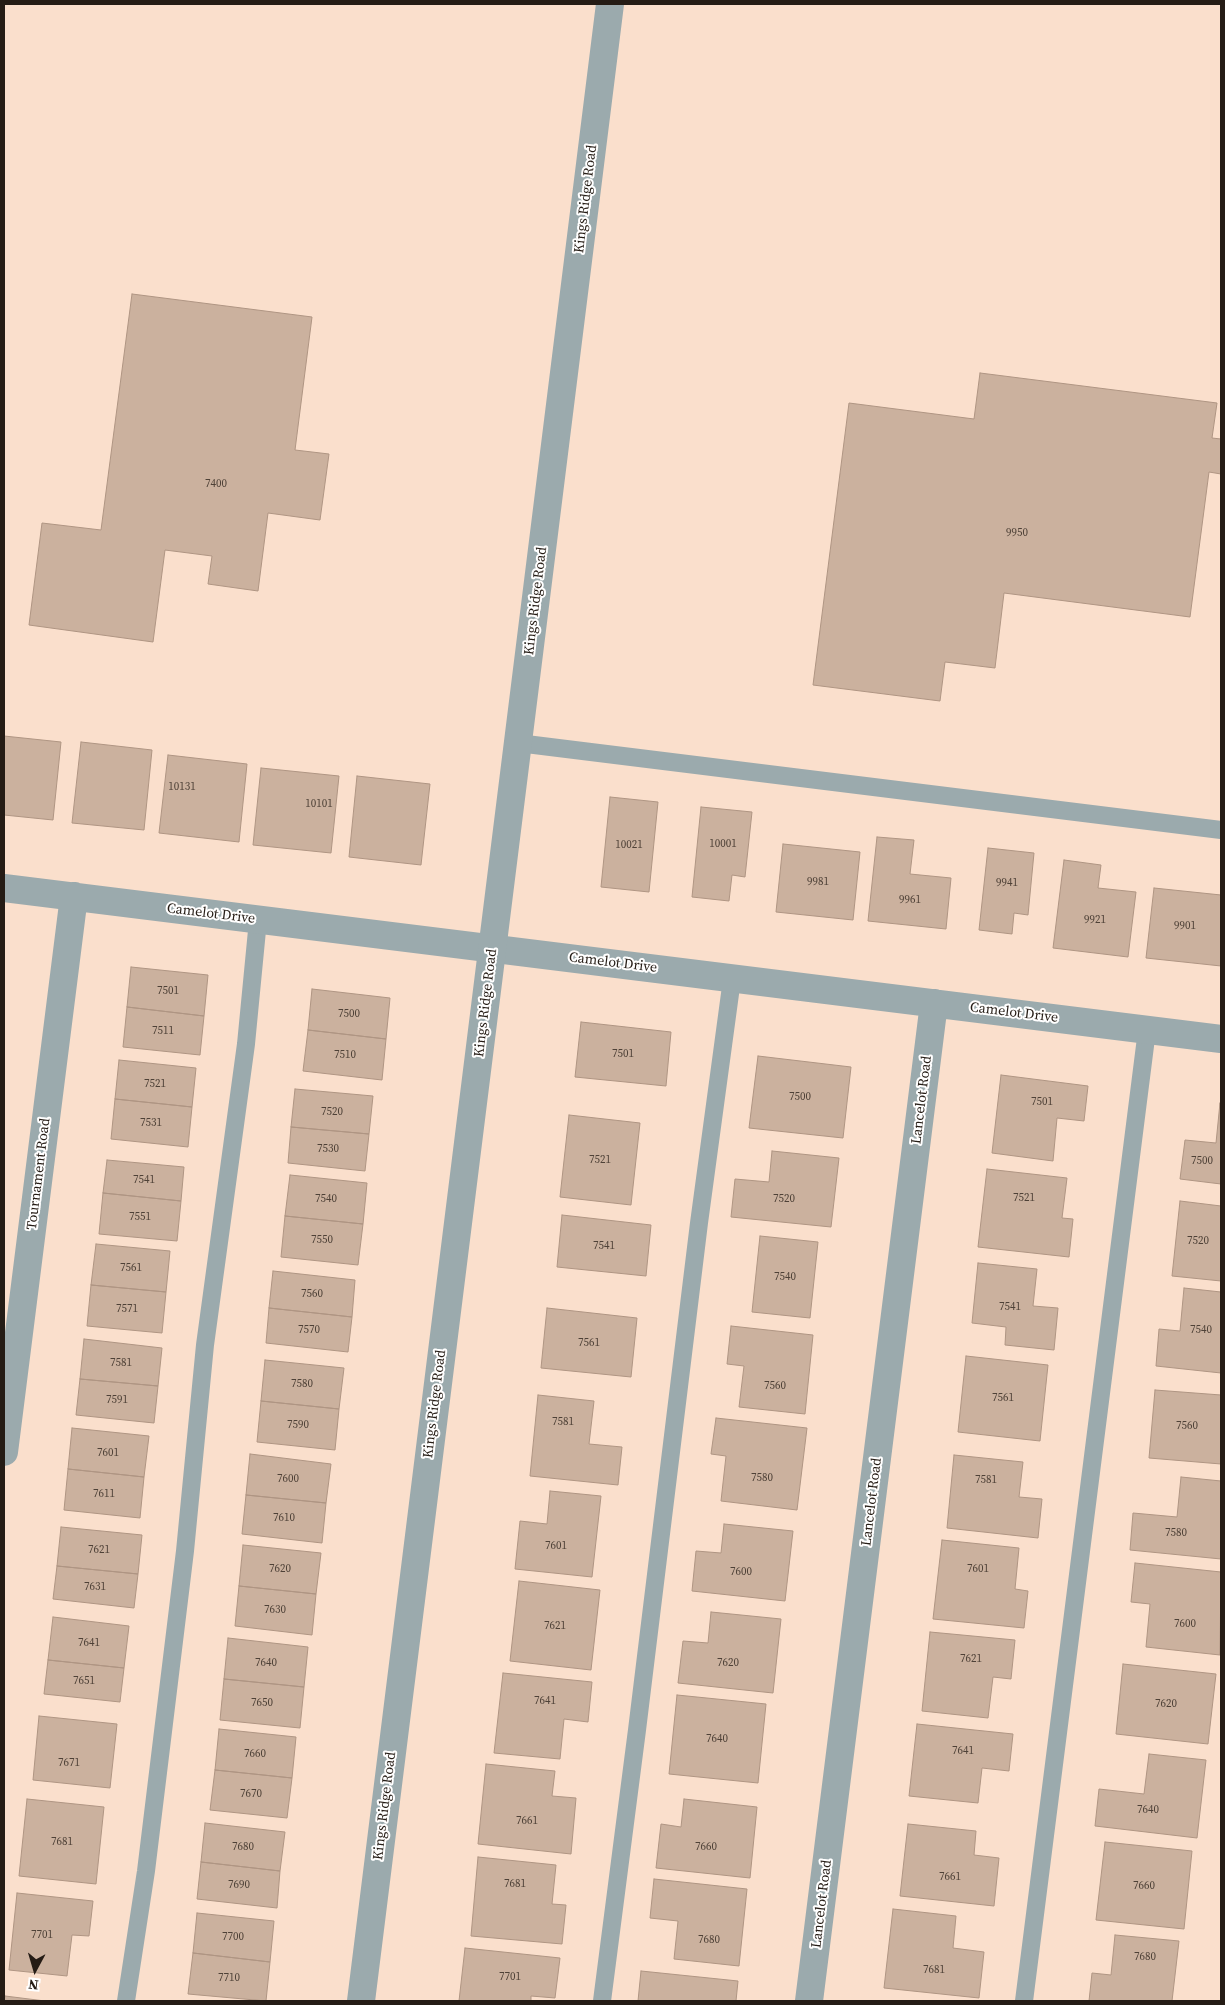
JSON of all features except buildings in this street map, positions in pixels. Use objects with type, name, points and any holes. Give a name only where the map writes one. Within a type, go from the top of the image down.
[{"type":"street","name":"Kings Ridge Road","points":[[361,2001],[610,4]]},
{"type":"street","name":"Camelot Drive","points":[[4,888],[1221,1039]]},
{"type":"street","name":"Tournament Road","points":[[4,1452],[74,896]]},
{"type":"street","name":"Lancelot Road","points":[[809,2001],[934,1003]]},
{"type":"lane","points":[[518,743],[1221,830]]},
{"type":"lane","points":[[126,2001],[146,1871],[185,1551],[205,1345],[246,1044],[258,920]]},
{"type":"lane","points":[[602,2001],[699,1223],[732,979]]},
{"type":"lane","points":[[1024,2001],[1147,1030]]}]
